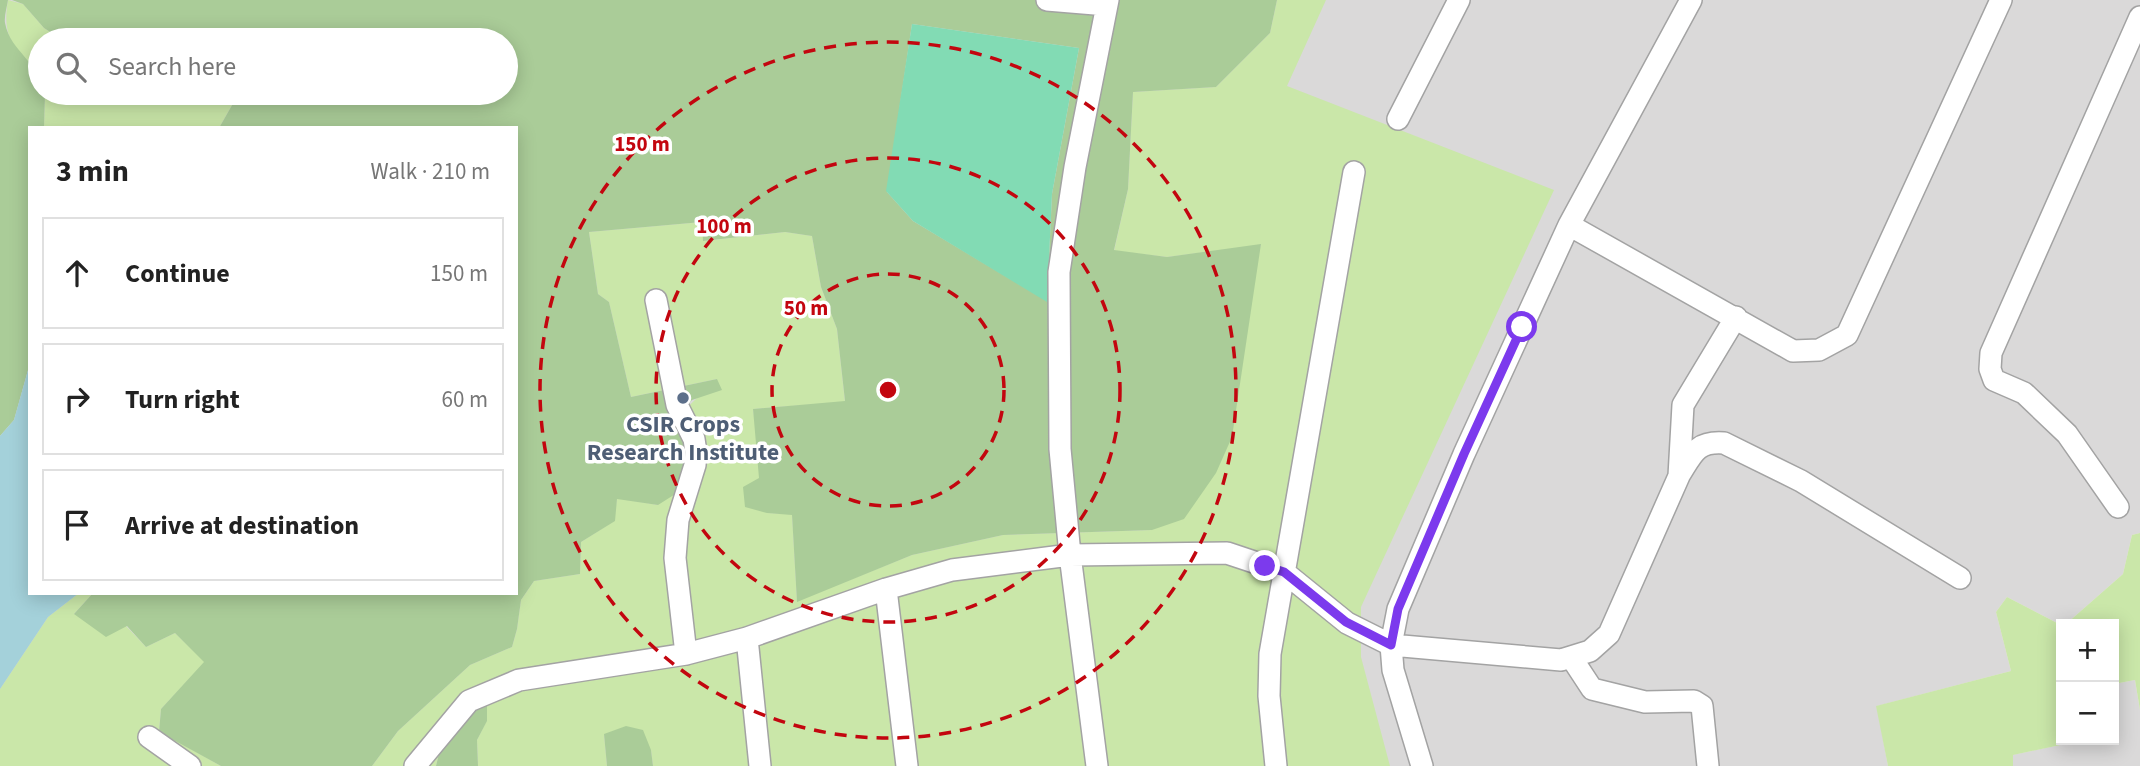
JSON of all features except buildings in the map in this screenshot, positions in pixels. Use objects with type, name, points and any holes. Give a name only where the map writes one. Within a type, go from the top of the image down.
[{"type":"street","points":[[1047,0],[1107,3],[1075,167],[1059,272],[1060,449],[1070,555],[1097,766]]},
{"type":"street","points":[[1398,119],[1459,0]]},
{"type":"street","points":[[1422,766],[1393,670],[1391,645],[1398,609],[1464,454],[1569,225],[1690,0]]},
{"type":"street","points":[[1569,225],[1793,351],[1819,349],[1847,335],[2001,0]]},
{"type":"street","points":[[2118,507],[2067,434],[2024,393],[1994,380],[1990,369],[1992,353],[2140,18]]},
{"type":"street","points":[[1276,766],[1269,696],[1270,654],[1354,172]]},
{"type":"street","points":[[656,300],[677,405],[694,439],[696,452],[695,465],[678,520],[675,558],[686,654]]},
{"type":"street","points":[[1679,476],[1683,405],[1736,317]]},
{"type":"street","points":[[415,766],[470,701],[519,680],[686,654],[747,638],[886,589],[952,570],[1070,555],[1227,553],[1284,572],[1346,622],[1391,645],[1561,660],[1590,651],[1609,634],[1679,476],[1695,449],[1710,442],[1724,443],[1801,481],[1960,578]]},
{"type":"street","points":[[886,589],[907,766]]},
{"type":"street","points":[[747,638],[760,766]]},
{"type":"street","points":[[1571,657],[1592,688],[1645,702],[1694,701],[1702,706],[1708,766]]},
{"type":"street","points":[[149,737],[190,766]]},
{"type":"shaded area","points":[[0,0],[2140,0],[2140,533],[2132,535],[2123,574],[2072,619],[2056,619],[2056,622],[2007,597],[1996,612],[2011,671],[1877,706],[1888,766],[0,766]]},
{"type":"shaded area","points":[[2135,680],[2140,710],[2140,766],[2013,766],[2012,755],[2060,745],[2119,745],[2119,683]]},
{"type":"green space","points":[[0,0],[8,0],[5,20],[8,34],[28,60],[28,105],[45,105],[44,126],[28,126],[28,370],[14,420],[0,436]]},
{"type":"green space","points":[[8,0],[23,4],[44,28],[28,28],[28,62],[16,49],[6,19]]},
{"type":"green space","points":[[12,0],[1277,0],[1270,33],[1216,87],[1133,92],[1128,189],[1114,250],[1167,257],[1261,244],[1232,437],[1216,473],[1184,519],[1152,530],[1003,535],[912,555],[797,602],[792,515],[767,513],[745,507],[743,487],[759,478],[753,409],[845,401],[837,329],[821,287],[812,236],[785,232],[703,241],[702,222],[589,232],[598,294],[609,302],[631,397],[717,379],[722,390],[692,400],[677,416],[689,450],[680,491],[658,505],[617,499],[615,521],[581,542],[580,574],[534,581],[521,600],[512,647],[470,665],[398,731],[372,766],[221,766],[159,732],[161,709],[204,662],[175,633],[146,647],[127,626],[106,637],[74,614],[91,595],[518,595],[518,126],[220,126],[232,105],[518,105],[518,28],[44,28],[23,4]],"holes":[[[912,24],[1079,48],[1052,194],[1047,301],[913,221],[887,192]]]},
{"type":"green space","points":[[1277,0],[1326,0],[1287,86],[1554,190],[1361,607],[1361,657],[1390,766],[653,766],[651,750],[604,734],[607,766],[478,766],[477,740],[487,720],[442,741],[436,766],[372,766],[398,731],[470,665],[512,647],[521,600],[534,581],[580,574],[581,542],[614,521],[617,498],[658,505],[677,417],[717,379],[631,397],[609,302],[598,294],[589,232],[702,222],[704,241],[785,232],[812,236],[821,287],[837,329],[845,402],[753,409],[767,513],[792,514],[797,601],[912,555],[1003,535],[1152,530],[1261,245],[1167,257],[1114,251],[1128,189],[1133,92],[1216,87],[1270,33]]},
{"type":"green space","points":[[912,24],[1079,48],[1052,194],[1047,302],[913,221],[886,191]]},
{"type":"green space","points":[[45,105],[232,105],[220,126],[44,126]]},
{"type":"green space","points":[[2140,533],[2140,710],[2135,680],[2119,683],[2119,619],[2072,619],[2123,574],[2132,535]]},
{"type":"green space","points":[[76,595],[91,595],[74,614],[126,626],[146,647],[175,633],[205,662],[161,709],[159,731],[221,766],[0,766],[0,689],[48,617]]},
{"type":"green space","points":[[2007,597],[2056,622],[2056,745],[2060,745],[2013,755],[2013,766],[1888,766],[1876,706],[2011,671],[1996,612]]},
{"type":"green space","points":[[487,704],[487,721],[477,740],[478,766],[436,766],[442,741],[467,710]]},
{"type":"green space","points":[[626,726],[643,730],[651,750],[653,766],[607,766],[604,734]]},
{"type":"water","points":[[28,370],[28,595],[76,595],[48,617],[0,689],[0,436],[14,420]]},
{"type":"place","name":"CSIR Crops Research Institute","points":[[683,398]]},
{"type":"route","points":[[1265,566],[1284,572],[1346,622],[1391,645],[1398,609],[1522,327]]}]
